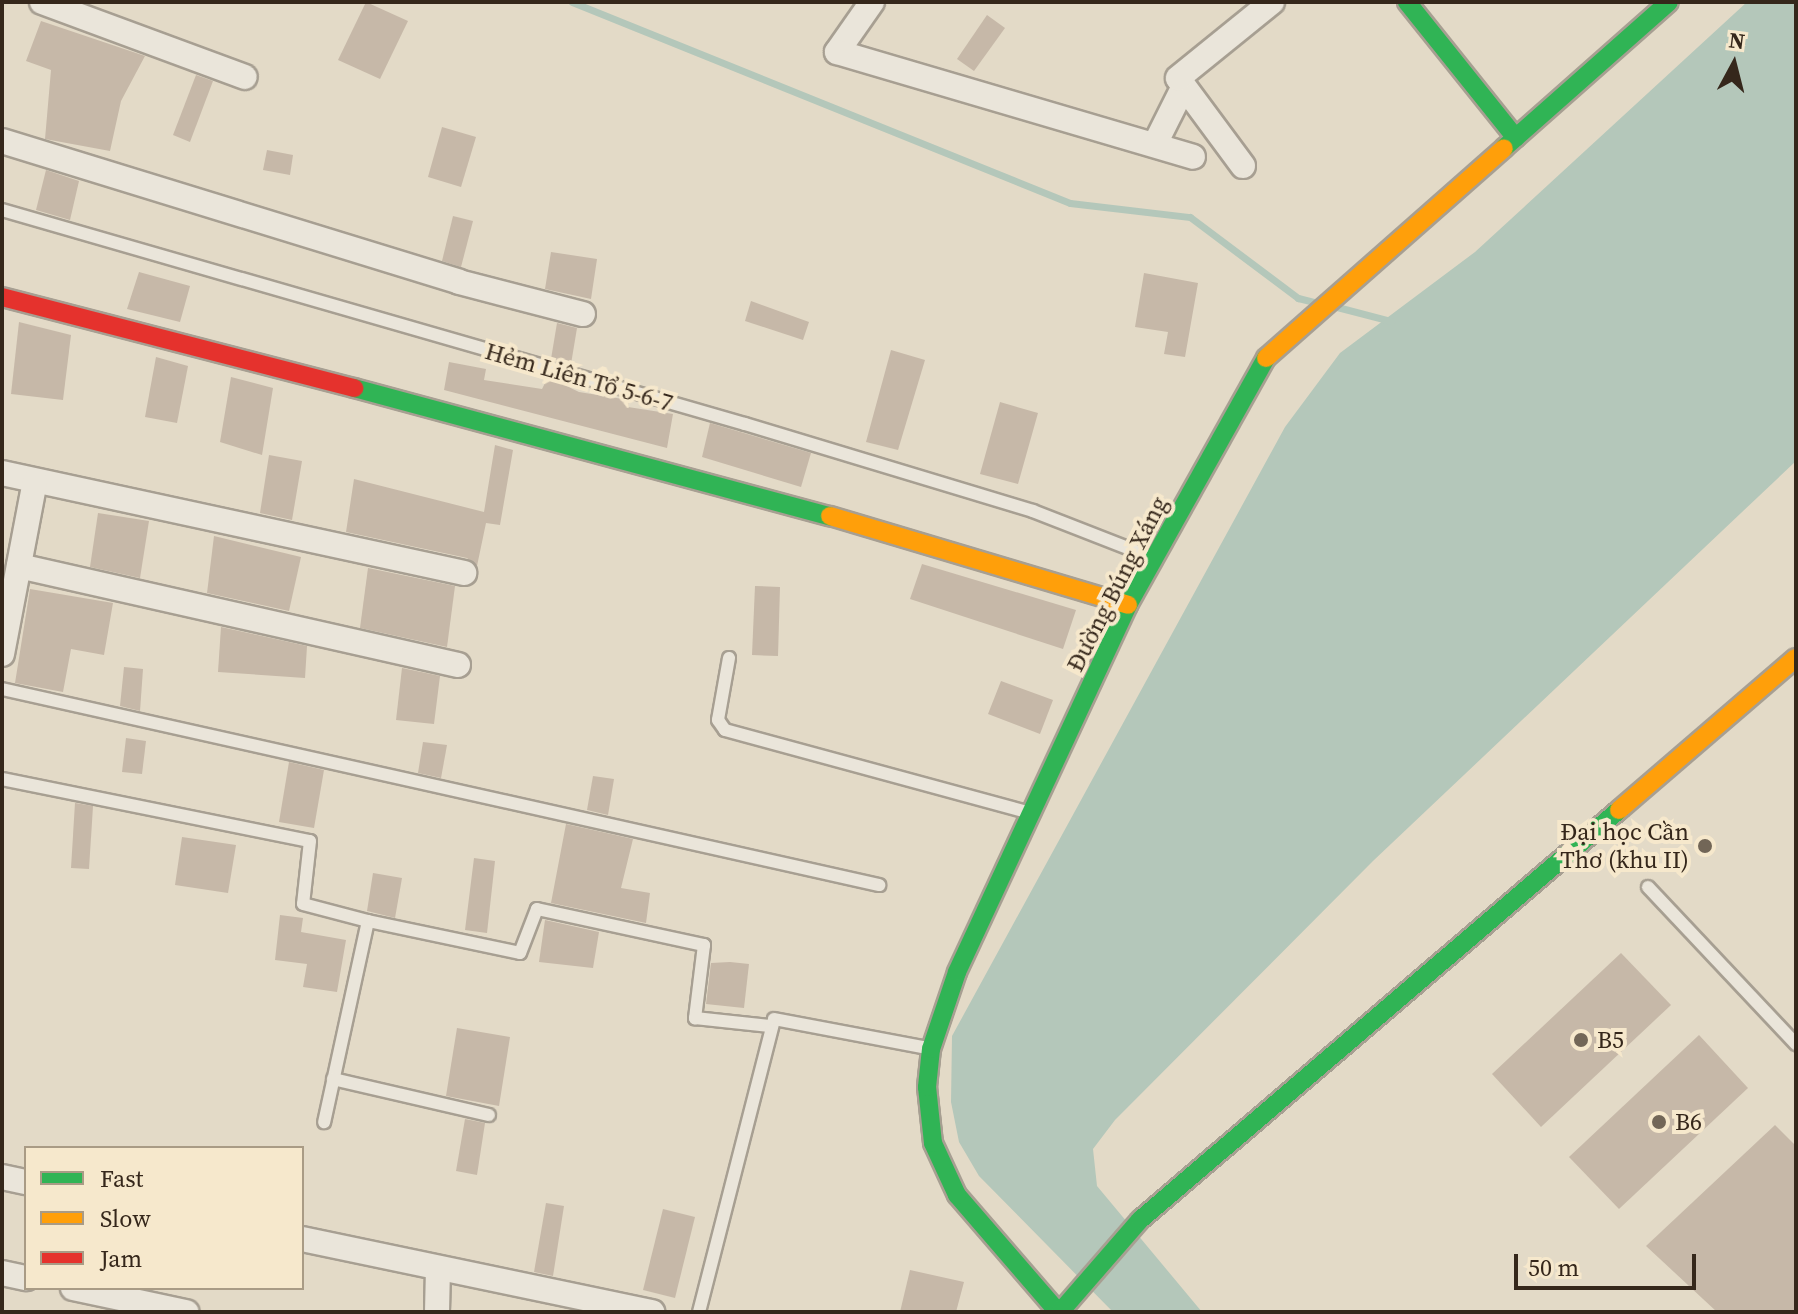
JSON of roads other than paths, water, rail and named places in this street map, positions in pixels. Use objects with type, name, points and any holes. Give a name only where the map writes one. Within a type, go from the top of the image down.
[{"type":"street","points":[[42,2],[245,77]]},
{"type":"street","points":[[872,2],[837,52],[1050,117],[1156,142],[1193,157]]},
{"type":"street","points":[[1243,166],[1183,88],[1179,74],[1272,2]]},
{"type":"street","points":[[1407,2],[1516,138]]},
{"type":"street","name":"Đường Búng Xáng","points":[[1059,1312],[957,1195],[933,1143],[927,1087],[931,1049],[957,972],[1034,814],[1128,605],[1266,358],[1283,347],[1669,2]]},
{"type":"street","points":[[1156,142],[1183,88]]},
{"type":"street","points":[[2,141],[459,282],[583,314]]},
{"type":"street","points":[[2,297],[699,477],[1128,605]]},
{"type":"street","points":[[2,473],[464,573]]},
{"type":"street","points":[[2,654],[35,481]]},
{"type":"street","points":[[19,566],[458,665]]},
{"type":"street","points":[[1059,1312],[1140,1220],[1796,658]]},
{"type":"street","points":[[2,1177],[24,1182]]},
{"type":"street","points":[[304,1239],[652,1312]]},
{"type":"street","points":[[437,1312],[438,1268]]},
{"type":"street","points":[[2,1273],[24,1278]]},
{"type":"street","points":[[82,1290],[186,1312]]},
{"type":"lane","name":"Hẻm Liên Tổ 5-6-7","points":[[2,210],[745,424],[1033,511],[1152,558]]},
{"type":"lane","points":[[729,658],[718,720],[725,730],[1034,814]]},
{"type":"lane","points":[[2,689],[879,885]]},
{"type":"lane","points":[[2,779],[300,835],[311,850],[303,904],[368,921],[520,953],[537,909],[704,945],[695,1018],[770,1026]]},
{"type":"lane","points":[[1648,887],[1796,1044]]},
{"type":"lane","points":[[324,1122],[368,921]]},
{"type":"lane","points":[[699,1312],[770,1026],[780,1017],[931,1049]]},
{"type":"lane","points":[[333,1079],[489,1115]]},
{"type":"waterway","points":[[572,2],[1070,203],[1190,217],[1298,298],[1314,302]]},
{"type":"waterway","points":[[1337,307],[1391,321]]},
{"type":"place","name":"Đại học Cần Thơ (khu II)","points":[[1705,846]]},
{"type":"place","name":"B5","points":[[1581,1040]]},
{"type":"place","name":"B6","points":[[1659,1122]]}]
